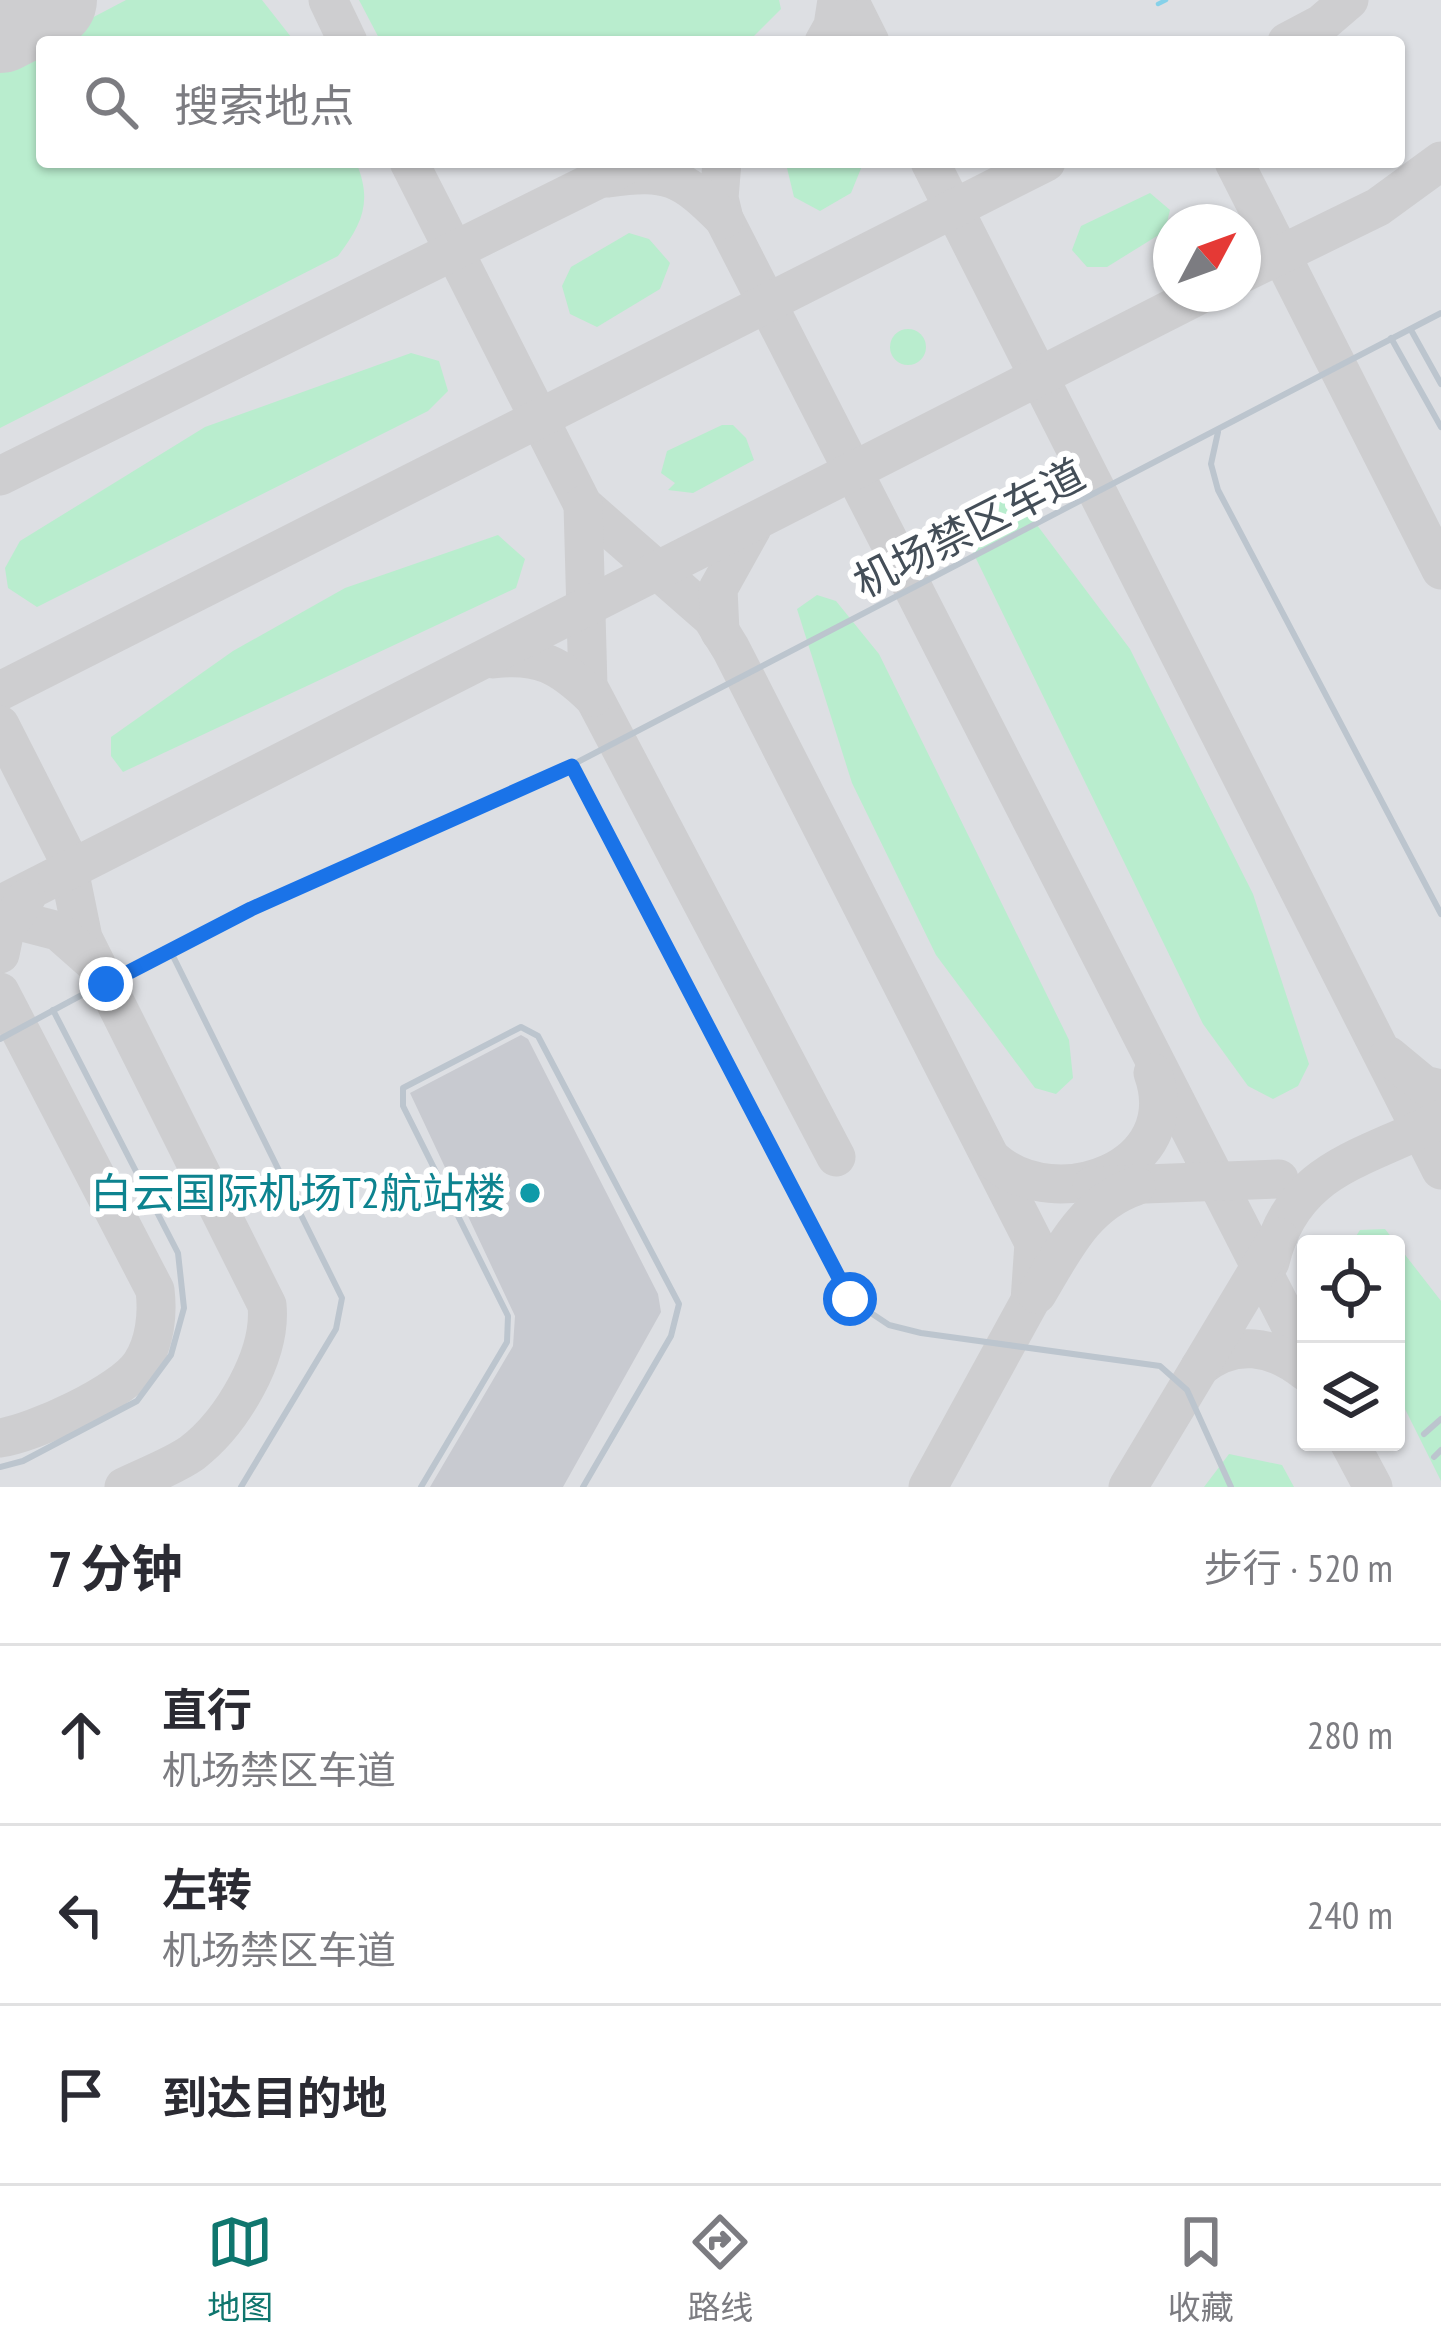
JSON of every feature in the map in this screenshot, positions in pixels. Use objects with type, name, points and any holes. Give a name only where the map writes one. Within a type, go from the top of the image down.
[{"type":"lane","name":"机场禁区车道","points":[[0,1039],[169,949],[572,766],[1441,314]]},
{"type":"lane","points":[[1411,329],[1441,384]]},
{"type":"lane","points":[[1391,338],[1441,427]]},
{"type":"lane","points":[[1218,432],[1211,464],[1218,490],[1441,914]]},
{"type":"lane","points":[[572,766],[850,1299],[889,1324],[921,1333],[1160,1366],[1186,1390],[1231,1487]]},
{"type":"lane","points":[[169,949],[342,1298],[336,1329],[241,1487]]},
{"type":"lane","points":[[0,1467],[23,1461],[137,1401],[172,1355],[186,1296],[178,1253],[53,1010]]},
{"type":"lane","points":[[421,1487],[507,1342],[509,1329],[508,1316],[403,1106],[403,1088],[521,1027],[538,1036],[679,1304],[671,1336],[584,1487]]},
{"type":"lane","points":[[1424,1434],[1441,1419]]},
{"type":"shaded area","points":[[0,0],[1441,0],[1441,1487],[0,1487]]},
{"type":"green space","points":[[126,0],[262,0],[290,36],[57,36]]},
{"type":"green space","points":[[359,0],[779,0],[781,9],[754,36],[378,36]]},
{"type":"green space","points":[[36,47],[36,168],[358,168],[364,189],[359,223],[338,256],[0,428],[0,66]]},
{"type":"green space","points":[[787,168],[861,168],[851,193],[820,211],[794,197]]},
{"type":"green space","points":[[1150,193],[1163,204],[1153,204],[1153,238],[1107,267],[1087,267],[1072,250],[1081,226]]},
{"type":"green space","points":[[629,233],[649,239],[670,263],[660,289],[597,327],[570,314],[562,286],[571,267]]},
{"type":"green space","points":[[908,329],[921,334],[926,347],[921,360],[908,365],[895,360],[890,347],[895,334]]},
{"type":"green space","points":[[411,353],[439,361],[448,391],[428,411],[37,607],[8,588],[5,568],[20,541],[205,427]]},
{"type":"green space","points":[[722,425],[733,425],[746,438],[754,460],[693,493],[668,490],[675,483],[661,473],[667,451]]},
{"type":"green space","points":[[991,494],[1019,501],[1130,649],[1253,894],[1309,1064],[1298,1086],[1273,1099],[1248,1086],[1203,1024],[965,536],[973,509]]},
{"type":"green space","points":[[498,535],[525,559],[516,588],[123,772],[111,756],[111,737],[233,651],[345,588]]},
{"type":"green space","points":[[817,595],[836,601],[879,654],[1069,1040],[1073,1078],[1056,1094],[1035,1088],[936,955],[852,783],[797,609]]},
{"type":"green space","points":[[1385,1229],[1390,1235],[1357,1235],[1360,1230]]},
{"type":"green space","points":[[1405,1255],[1441,1301],[1441,1481],[1405,1409]]},
{"type":"green space","points":[[1229,1454],[1282,1465],[1294,1487],[1204,1487]]},
{"type":"building","name":"白云国际机场T2航站楼","points":[[521,1035],[528,1039],[658,1294],[661,1312],[563,1487],[430,1487],[513,1346],[515,1316],[410,1093]]},
{"type":"waterway","points":[[1158,4],[1166,0]]},
{"type":"taxiway","points":[[328,0],[345,36]]},
{"type":"taxiway","points":[[827,36],[837,0]]},
{"type":"taxiway","points":[[849,0],[867,36]]},
{"type":"taxiway","points":[[1298,36],[1349,0]]},
{"type":"taxiway","points":[[1261,264],[1378,207],[1441,161]]},
{"type":"taxiway","points":[[412,168],[583,505],[712,618],[731,649],[1034,1243],[1030,1301],[928,1487]]},
{"type":"taxiway","points":[[0,476],[621,168]]},
{"type":"taxiway","points":[[722,168],[719,198],[724,219],[1299,1343]]},
{"type":"taxiway","points":[[933,168],[1441,1170]]},
{"type":"taxiway","points":[[0,691],[1034,168]]},
{"type":"taxiway","points":[[1237,168],[1441,570]]},
{"type":"taxiway","points":[[608,178],[673,179],[724,219]]},
{"type":"taxiway","points":[[0,905],[1166,312]]},
{"type":"taxiway","points":[[583,505],[588,686],[836,1157]]},
{"type":"taxiway","points":[[720,632],[718,589],[752,528]]},
{"type":"taxiway","points":[[493,659],[524,658],[548,664],[593,697]]},
{"type":"taxiway","points":[[0,725],[66,855],[83,938],[267,1305],[256,1366],[221,1424],[192,1453],[124,1487]]},
{"type":"taxiway","points":[[0,954],[5,930],[26,898]]},
{"type":"taxiway","points":[[0,916],[58,931],[92,961]]},
{"type":"taxiway","points":[[0,992],[155,1290],[156,1309],[150,1347],[131,1375],[76,1410],[0,1438]]},
{"type":"taxiway","points":[[1389,1056],[1424,1085],[1441,1089]]},
{"type":"taxiway","points":[[993,1160],[1020,1176],[1050,1183],[1081,1182],[1110,1173],[1134,1157],[1151,1135],[1159,1106],[1153,1073]]},
{"type":"taxiway","points":[[1270,1262],[1281,1230],[1314,1185],[1360,1157],[1441,1119]]},
{"type":"taxiway","points":[[1092,1186],[1279,1179]]},
{"type":"taxiway","points":[[1037,1294],[1089,1216],[1136,1186]]},
{"type":"taxiway","points":[[1128,1487],[1278,1237]]},
{"type":"taxiway","points":[[1200,1367],[1240,1349],[1267,1351],[1297,1366]]},
{"type":"taxiway","points":[[1354,1451],[1373,1487]]},
{"type":"runway","points":[[0,25],[49,0]]},
{"type":"place","name":"白云国际机场T2航站楼","points":[[530,1193]]},
{"type":"route","points":[[106,984],[251,909],[572,766],[850,1299]]}]
